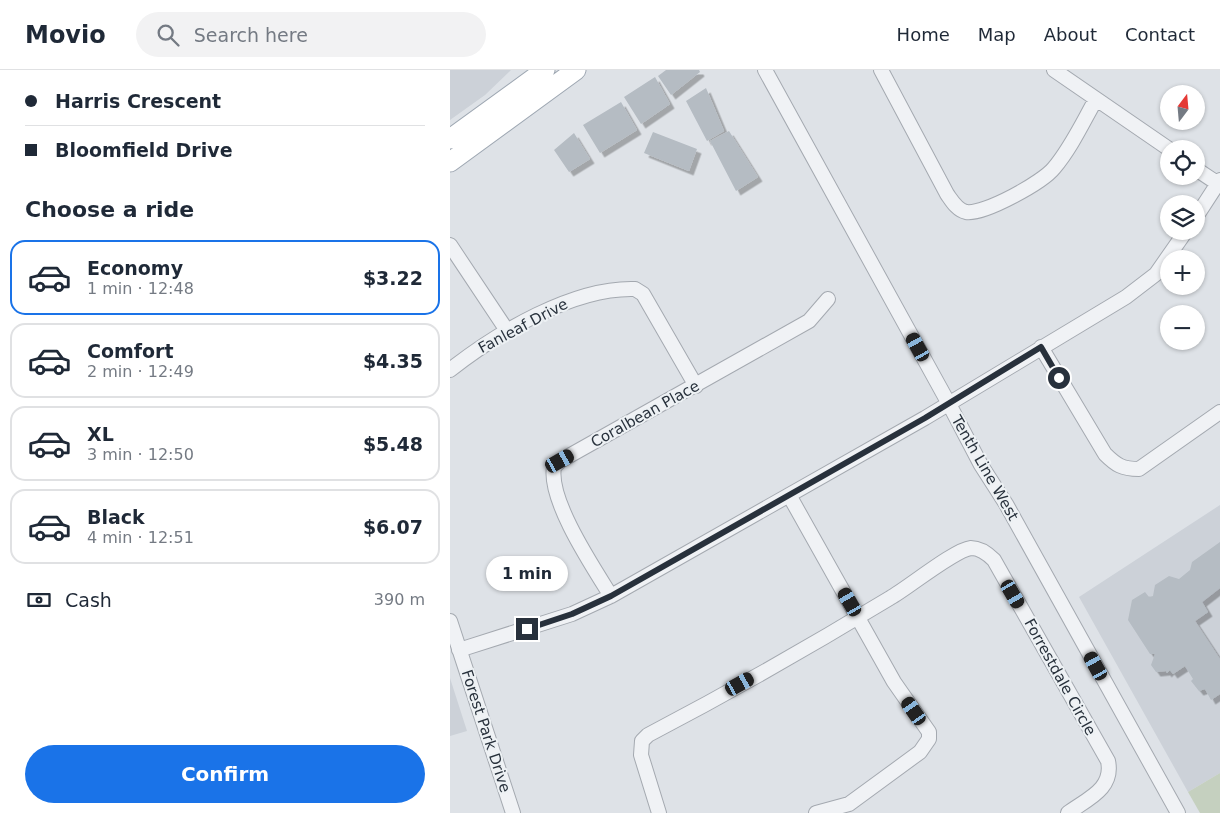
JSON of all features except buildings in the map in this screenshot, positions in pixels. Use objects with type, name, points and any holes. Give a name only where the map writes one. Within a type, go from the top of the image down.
[{"type":"main road","points":[[450,139],[545,70]]},
{"type":"main road","points":[[450,162],[576,70]]},
{"type":"street","name":"Tenth Line West","points":[[765,70],[949,404],[962,431],[1010,511],[1178,813]]},
{"type":"street","points":[[881,70],[947,194],[956,207],[966,212],[981,211],[1034,184],[1053,170],[1096,99]]},
{"type":"street","points":[[1054,70],[1160,143]]},
{"type":"street","points":[[1205,174],[1219,183],[1205,204]]},
{"type":"street","points":[[460,650],[572,614],[611,596],[949,404],[1126,296],[1156,274],[1180,240]]},
{"type":"street","points":[[450,245],[508,332]]},
{"type":"street","name":"Fanleaf Drive","points":[[450,370],[472,353],[555,306],[576,298],[635,288],[643,294],[696,386]]},
{"type":"street","name":"Coralbean Place","points":[[611,596],[562,509],[553,482],[554,467],[560,461],[809,321],[828,299]]},
{"type":"street","points":[[1041,347],[1105,454],[1116,466],[1127,469],[1139,469],[1220,412]]},
{"type":"street","points":[[789,495],[894,682],[930,732],[929,739],[920,752],[849,804],[816,813]]},
{"type":"street","name":"Forrestdale Circle","points":[[659,813],[641,755],[642,741],[648,735],[858,617],[911,586],[928,571],[971,548],[988,554],[994,560],[1108,761],[1109,776],[1104,787],[1068,813]]},
{"type":"street","name":"Forest Park Drive","points":[[450,621],[513,813]]},
{"type":"shaded area","points":[[450,70],[511,70],[485,95],[450,120]]},
{"type":"shaded area","points":[[1220,505],[1220,773],[1188,792],[1079,597]]},
{"type":"shaded area","points":[[450,678],[467,731],[450,736]]},
{"type":"green space","points":[[1220,773],[1220,813],[1200,813],[1188,792]]},
{"type":"route","points":[[527,629],[572,614],[611,596],[925,418],[1041,347],[1059,378]]}]
